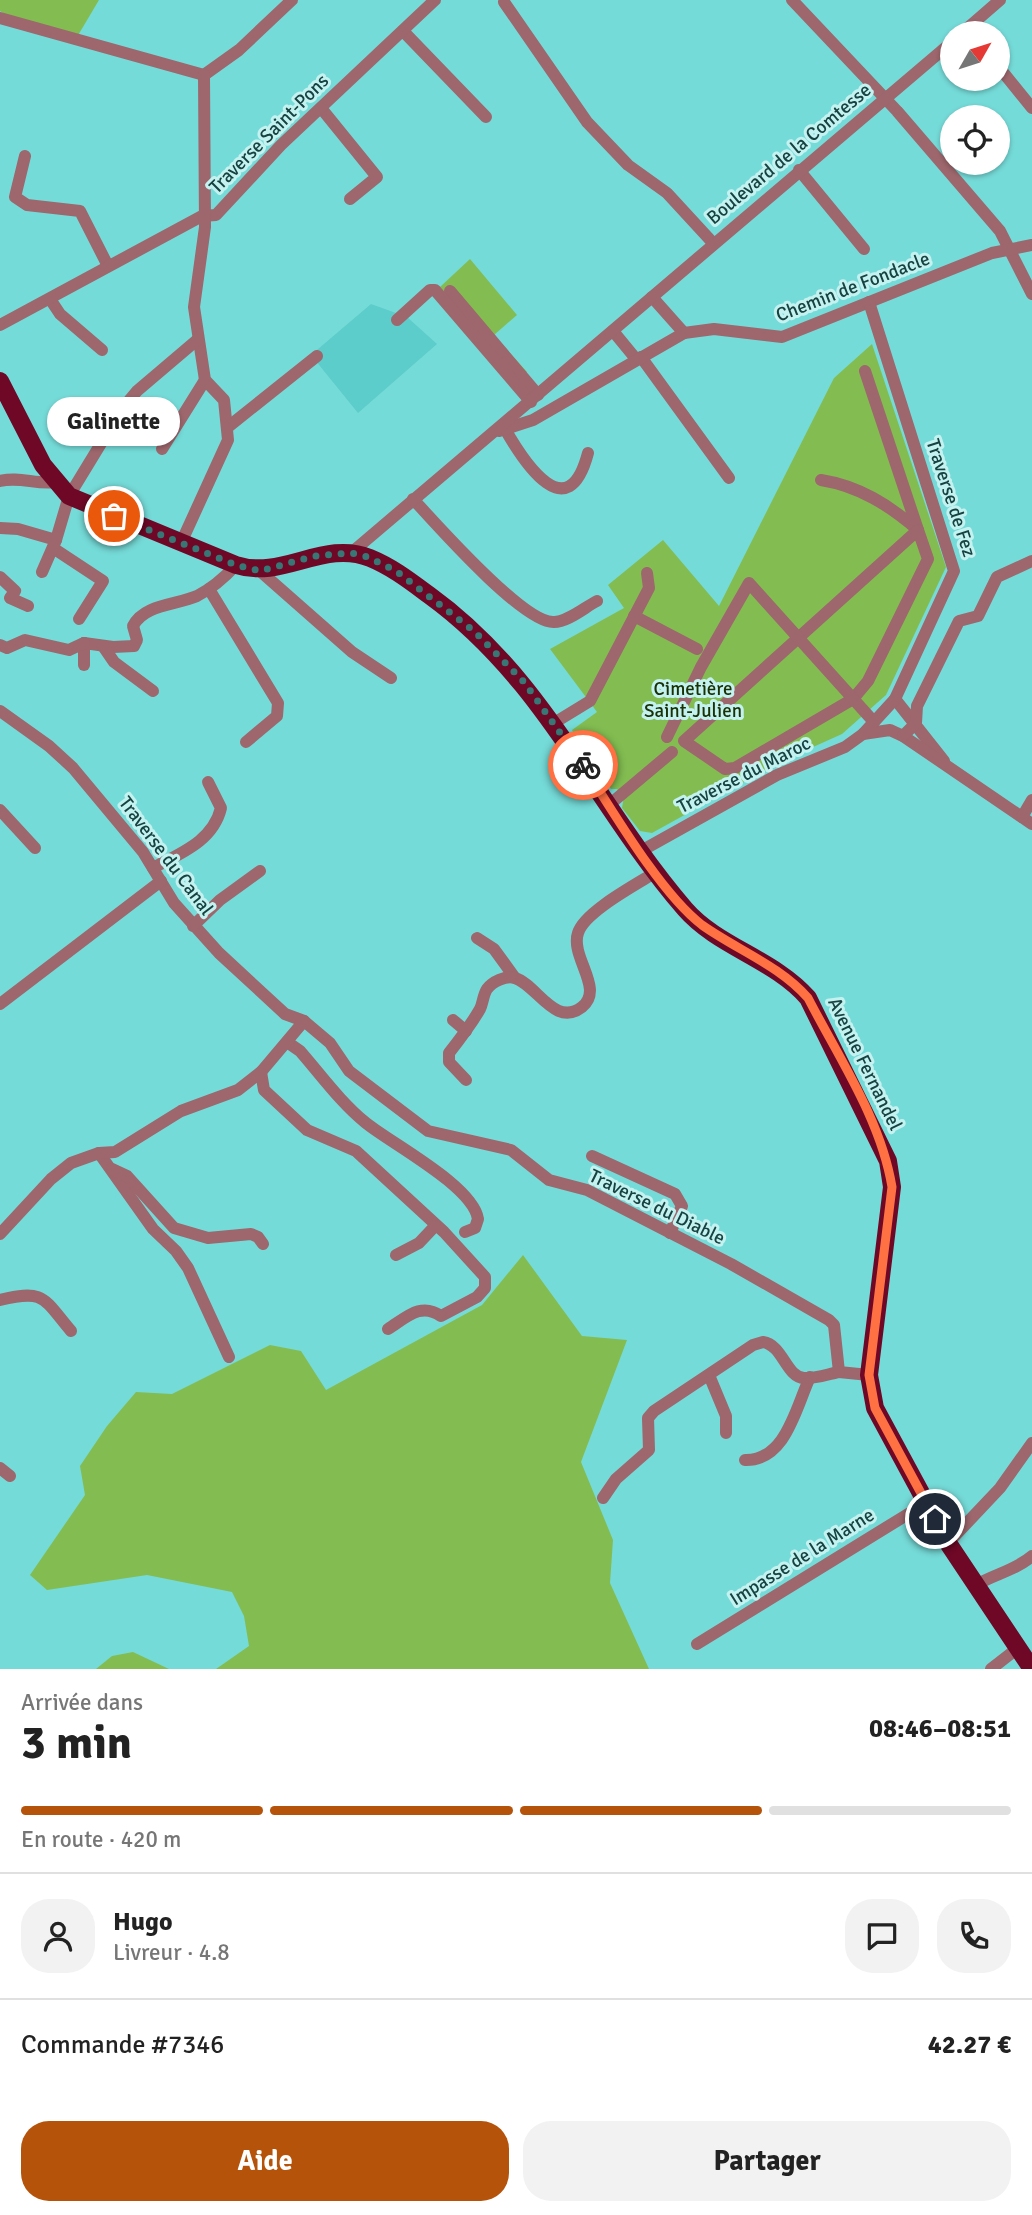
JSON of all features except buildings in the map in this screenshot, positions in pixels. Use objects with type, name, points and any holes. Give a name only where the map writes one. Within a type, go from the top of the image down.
[{"type":"main road","points":[[0,381],[43,465],[69,496],[236,565],[260,571],[315,556],[351,553]]},
{"type":"main road","name":"Avenue Fernandel","points":[[351,553],[368,557],[396,571],[474,631],[524,682],[686,911],[703,925],[786,977],[808,998],[888,1161],[892,1187],[869,1375],[875,1408],[948,1543],[1026,1656]]},
{"type":"street","points":[[204,75],[239,50],[292,0]]},
{"type":"street","name":"Traverse Saint-Pons","points":[[0,325],[202,216],[216,215],[321,108],[435,0]]},
{"type":"street","points":[[792,0],[884,98],[1000,231],[1032,294]]},
{"type":"street","points":[[978,21],[1000,0]]},
{"type":"street","points":[[504,2],[587,122],[628,165],[667,193],[713,243]]},
{"type":"street","points":[[0,18],[204,75]]},
{"type":"street","points":[[403,31],[486,117]]},
{"type":"street","name":"Boulevard de la Comtesse","points":[[351,553],[413,499],[499,431],[713,243],[940,52]]},
{"type":"street","points":[[181,543],[228,440],[224,400],[205,380],[194,307],[205,227],[202,216],[204,75]]},
{"type":"street","points":[[1010,81],[1032,108]]},
{"type":"street","points":[[321,108],[377,177],[350,199]]},
{"type":"street","points":[[26,156],[15,197],[27,205],[80,211],[108,267]]},
{"type":"street","points":[[799,170],[864,249]]},
{"type":"street","name":"Chemin de Fondacle","points":[[684,333],[714,329],[782,337],[992,253],[1032,245]]},
{"type":"street","points":[[397,320],[430,290],[435,290],[535,399]]},
{"type":"street","points":[[450,291],[535,399]]},
{"type":"street","points":[[652,297],[684,333]]},
{"type":"street","points":[[50,299],[60,314],[102,350]]},
{"type":"street","name":"Traverse de Fez","points":[[869,302],[954,571],[895,699]]},
{"type":"street","points":[[613,331],[638,358],[729,478]]},
{"type":"street","name":"Boulevard de la Comtesse","points":[[499,431],[533,420],[684,333]]},
{"type":"street","points":[[43,572],[55,544],[69,496],[129,398],[197,340]]},
{"type":"street","points":[[228,428],[317,356]]},
{"type":"street","points":[[865,371],[928,559],[868,681],[853,699],[735,768],[725,769],[684,741],[918,530]]},
{"type":"street","points":[[162,449],[205,380]]},
{"type":"street","points":[[499,431],[548,487],[570,487],[584,469],[588,453]]},
{"type":"street","points":[[0,481],[14,478],[40,485],[56,482]]},
{"type":"street","points":[[821,480],[839,483],[881,501],[918,530]]},
{"type":"street","points":[[413,499],[505,593],[538,619],[560,621],[597,601]]},
{"type":"street","points":[[0,528],[18,529],[55,544],[103,581],[79,619]]},
{"type":"street","points":[[903,736],[916,723],[918,706],[959,621],[978,617],[998,577],[1032,561]]},
{"type":"street","points":[[0,645],[8,648],[25,640],[69,650],[84,643],[134,646],[137,640],[133,632],[136,621],[146,612],[194,597],[209,589],[236,565]]},
{"type":"street","points":[[260,571],[352,652],[391,678]]},
{"type":"street","points":[[554,723],[590,701],[649,588],[648,573]]},
{"type":"street","points":[[0,577],[15,591],[10,598],[28,606]]},
{"type":"street","points":[[667,737],[701,667],[749,583],[874,722]]},
{"type":"street","points":[[209,589],[278,703],[277,716],[246,742]]},
{"type":"street","points":[[634,616],[697,649]]},
{"type":"street","points":[[84,643],[84,665]]},
{"type":"street","points":[[103,646],[114,662],[153,691]]},
{"type":"street","name":"Traverse du Maroc","points":[[641,851],[777,775],[845,747],[863,734],[895,699],[951,769]]},
{"type":"street","name":"Traverse du Canal","points":[[0,711],[49,746],[73,768],[143,852],[160,881],[193,926],[285,1014],[304,1021]]},
{"type":"street","name":"Traverse du Maroc","points":[[863,734],[890,730],[903,736],[1027,821]]},
{"type":"street","points":[[609,805],[672,752]]},
{"type":"street","points":[[153,868],[210,834],[218,823],[221,808],[208,782]]},
{"type":"street","points":[[1027,821],[1032,800]]},
{"type":"street","points":[[0,810],[35,848]]},
{"type":"street","points":[[193,926],[220,900],[260,871]]},
{"type":"street","points":[[477,938],[494,950],[515,978],[561,1012],[573,1013],[584,1006],[589,998],[590,984],[577,957],[578,932],[587,918],[656,872]]},
{"type":"street","points":[[2,1003],[160,881]]},
{"type":"street","points":[[466,1080],[449,1062],[449,1053],[481,1007],[488,987],[502,978],[515,978]]},
{"type":"street","points":[[453,1020],[466,1031]]},
{"type":"street","points":[[0,1234],[51,1179],[71,1163],[99,1153],[116,1152],[181,1111],[238,1090],[261,1072],[304,1021]]},
{"type":"street","name":"Traverse du Diable","points":[[304,1021],[330,1043],[349,1070],[428,1131],[511,1150],[549,1181],[587,1189],[829,1320],[834,1325],[839,1372]]},
{"type":"street","points":[[287,1042],[300,1051],[364,1121],[418,1157],[472,1203],[478,1219],[475,1228],[466,1232]]},
{"type":"street","points":[[261,1072],[264,1090],[307,1130],[356,1151],[479,1268],[485,1278],[485,1288],[477,1297],[441,1316],[430,1308],[422,1308],[388,1329]]},
{"type":"street","points":[[99,1153],[153,1229],[176,1251],[188,1268],[229,1357]]},
{"type":"street","points":[[592,1156],[675,1194],[682,1206],[670,1233]]},
{"type":"street","points":[[109,1168],[127,1176],[174,1228],[208,1238],[251,1234],[258,1237],[263,1244]]},
{"type":"street","points":[[396,1255],[419,1243],[435,1226]]},
{"type":"street","points":[[0,1300],[28,1293],[44,1300],[71,1331]]},
{"type":"street","points":[[603,1498],[616,1479],[649,1450],[648,1418],[709,1375],[763,1342],[776,1347],[795,1374],[803,1378],[839,1372],[869,1375]]},
{"type":"street","points":[[709,1375],[726,1416],[726,1433]]},
{"type":"street","points":[[745,1460],[754,1460],[772,1453],[780,1444],[810,1377]]},
{"type":"street","points":[[948,1543],[1000,1488],[1032,1443]]},
{"type":"street","name":"Impasse de la Marne","points":[[698,1644],[926,1503]]},
{"type":"street","points":[[976,1585],[996,1574],[1018,1567],[1032,1556]]},
{"type":"street","points":[[992,1669],[1026,1656]]},
{"type":"shaded area","points":[[371,304],[407,317],[437,344],[358,413],[311,355]]},
{"type":"green space","points":[[0,0],[99,0],[77,37],[6,15],[0,11]]},
{"type":"green space","points":[[470,259],[517,315],[494,335],[527,372],[518,379],[440,287]]},
{"type":"green space","name":"Cimetière Saint-Julien","points":[[872,344],[946,567],[886,695],[842,734],[782,761],[652,833],[640,831],[622,808],[624,796],[617,789],[611,789],[572,730],[597,712],[550,649],[624,608],[608,585],[663,540],[719,606],[834,378]]},
{"type":"green space","points":[[523,1255],[582,1336],[627,1340],[581,1462],[613,1540],[610,1583],[649,1669],[216,1669],[249,1646],[244,1616],[232,1592],[147,1575],[47,1590],[30,1575],[85,1495],[80,1466],[107,1426],[136,1392],[172,1394],[270,1345],[301,1351],[326,1390],[482,1305]]},
{"type":"green space","points":[[133,1652],[169,1669],[96,1669],[112,1656]]},
{"type":"way so far","points":[[114,516],[236,565],[260,571],[315,556],[351,553],[368,557],[396,571],[474,631],[524,682],[583,765]]},
{"type":"place","name":"Galinette","points":[[114,516]]},
{"type":"route","points":[[583,765],[621,824],[686,911],[703,925],[796,984],[808,998],[877,1134],[888,1161],[892,1187],[869,1375],[875,1408],[935,1519]]}]
